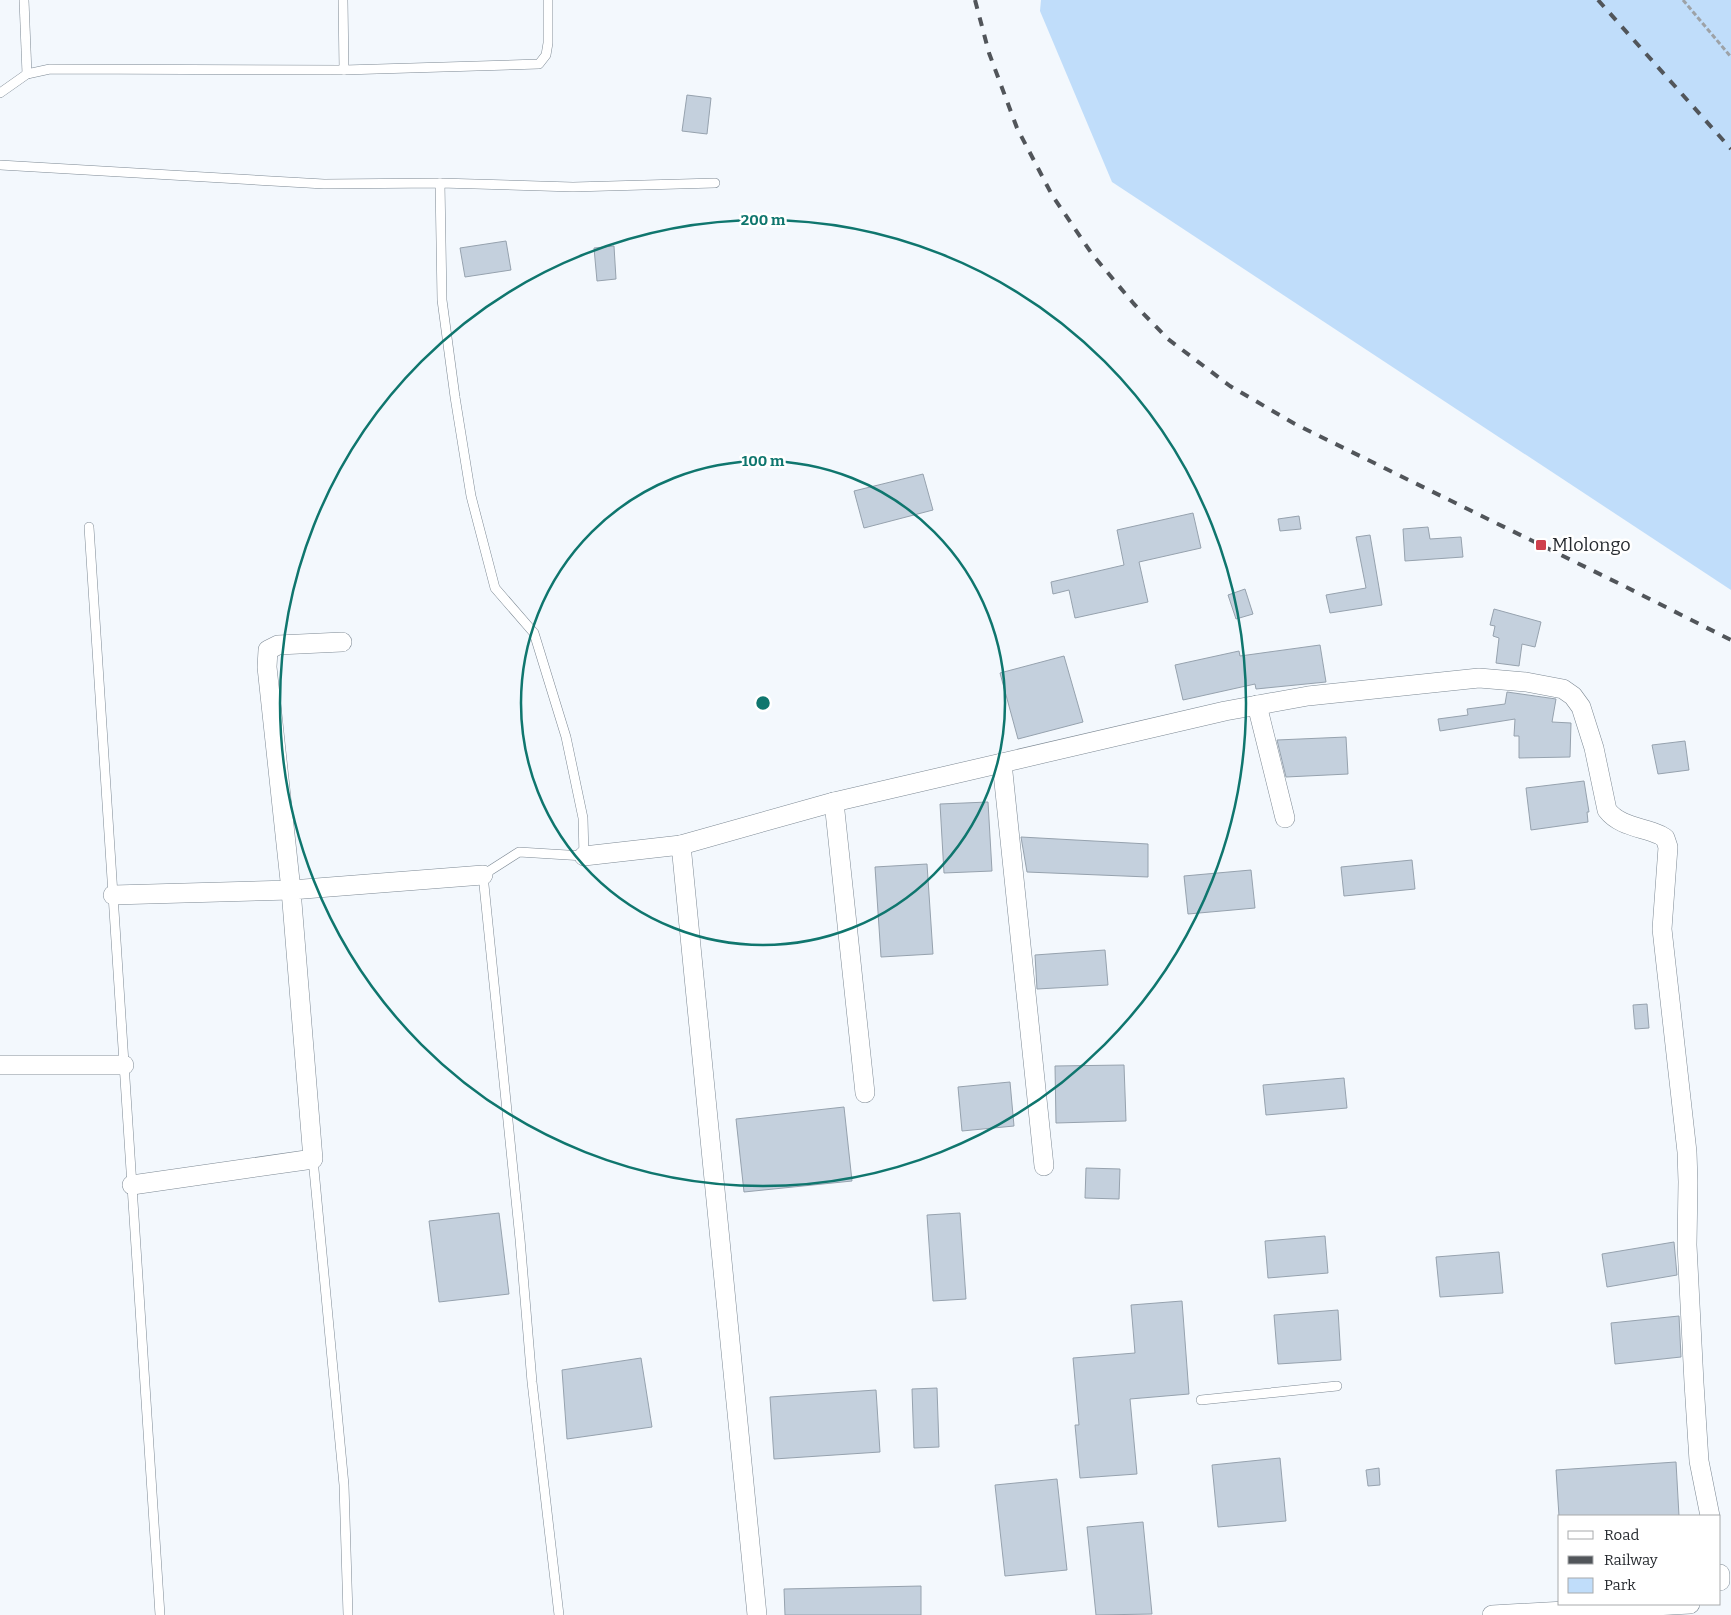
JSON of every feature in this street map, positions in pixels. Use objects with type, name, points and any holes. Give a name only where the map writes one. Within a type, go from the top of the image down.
[{"type":"street","points":[[132,1185],[313,1159],[291,890],[267,667],[268,650],[278,644],[342,642]]},
{"type":"street","points":[[584,856],[681,845],[834,802],[1225,711],[1308,696],[1479,678],[1526,682],[1562,689],[1573,696],[1581,708],[1594,748],[1607,810],[1612,816],[1624,823],[1665,838],[1668,847],[1662,929],[1687,1152],[1687,1245],[1694,1383],[1699,1461],[1710,1515]]},
{"type":"street","points":[[1257,705],[1285,818]]},
{"type":"street","points":[[1002,763],[1044,1166]]},
{"type":"street","points":[[834,802],[865,1093]]},
{"type":"street","points":[[681,845],[758,1615]]},
{"type":"street","points":[[113,895],[291,890],[483,875]]},
{"type":"street","points":[[0,1064],[124,1065]]},
{"type":"street","points":[[1492,1615],[1672,1605]]},
{"type":"lane","points":[[24,0],[27,74]]},
{"type":"lane","points":[[343,0],[344,70]]},
{"type":"lane","points":[[0,93],[27,74],[50,69],[344,70],[539,64],[546,55],[547,49],[548,0]]},
{"type":"lane","points":[[0,165],[324,184],[573,187],[716,183]]},
{"type":"lane","points":[[440,184],[442,300],[471,496],[495,588],[534,633],[566,737],[583,818],[584,856],[519,852],[483,875],[520,1239],[532,1382],[559,1615]]},
{"type":"lane","points":[[89,527],[160,1615]]},
{"type":"lane","points":[[313,1159],[344,1485],[348,1615]]},
{"type":"lane","points":[[1201,1400],[1337,1386]]},
{"type":"path","points":[[1683,0],[1731,57]]},
{"type":"green space","points":[[1041,0],[1731,0],[1731,590],[1112,182],[1040,11]]},
{"type":"building","points":[[687,95],[711,98],[707,134],[682,131]]},
{"type":"building","points":[[506,241],[511,270],[465,277],[460,248]]},
{"type":"building","points":[[614,246],[616,279],[597,281],[594,248]]},
{"type":"building","points":[[923,474],[933,510],[864,528],[854,491]]},
{"type":"building","points":[[1193,513],[1201,548],[1139,562],[1148,602],[1075,618],[1069,590],[1053,594],[1051,582],[1124,565],[1117,530]]},
{"type":"building","points":[[1299,516],[1301,529],[1280,531],[1278,519]]},
{"type":"building","points":[[1428,527],[1430,539],[1461,537],[1463,557],[1405,561],[1403,529]]},
{"type":"building","points":[[1370,535],[1382,605],[1330,613],[1326,595],[1366,588],[1356,537]]},
{"type":"building","points":[[1245,589],[1253,614],[1236,619],[1228,595]]},
{"type":"building","points":[[1494,609],[1541,622],[1535,647],[1522,644],[1519,666],[1496,663],[1499,638],[1493,636],[1495,626],[1490,625]]},
{"type":"building","points":[[1320,645],[1326,682],[1256,689],[1255,684],[1183,700],[1175,665],[1239,651],[1240,656]]},
{"type":"building","points":[[1064,656],[1083,722],[1018,739],[1000,673]]},
{"type":"building","points":[[1507,692],[1556,699],[1552,722],[1571,723],[1570,757],[1519,758],[1519,736],[1514,736],[1515,719],[1440,731],[1438,719],[1468,715],[1467,709],[1505,704]]},
{"type":"building","points":[[1346,737],[1348,774],[1286,777],[1277,740]]},
{"type":"building","points":[[1685,741],[1689,770],[1658,774],[1652,745]]},
{"type":"building","points":[[1584,781],[1589,812],[1587,812],[1588,822],[1531,830],[1526,788]]},
{"type":"building","points":[[988,802],[992,871],[944,873],[940,804]]},
{"type":"building","points":[[1021,837],[1148,844],[1148,877],[1027,872]]},
{"type":"building","points":[[1412,860],[1415,889],[1344,896],[1341,867]]},
{"type":"building","points":[[927,864],[933,954],[881,957],[875,867]]},
{"type":"building","points":[[1251,870],[1255,908],[1188,914],[1184,876]]},
{"type":"building","points":[[1105,950],[1108,985],[1037,989],[1035,955]]},
{"type":"building","points":[[1647,1004],[1649,1028],[1635,1029],[1633,1005]]},
{"type":"building","points":[[1124,1065],[1126,1121],[1056,1123],[1055,1066]]},
{"type":"building","points":[[1344,1078],[1347,1108],[1266,1115],[1263,1085]]},
{"type":"building","points":[[1010,1082],[1014,1126],[962,1131],[958,1087]]},
{"type":"building","points":[[844,1107],[852,1181],[744,1192],[736,1119]]},
{"type":"building","points":[[1086,1168],[1120,1169],[1119,1199],[1085,1198]]},
{"type":"building","points":[[499,1213],[509,1294],[439,1302],[429,1221]]},
{"type":"building","points":[[960,1213],[966,1299],[933,1301],[927,1215]]},
{"type":"building","points":[[1325,1236],[1328,1273],[1268,1278],[1265,1241]]},
{"type":"building","points":[[1674,1242],[1677,1275],[1607,1287],[1602,1254]]},
{"type":"building","points":[[1499,1252],[1503,1293],[1440,1297],[1436,1257]]},
{"type":"building","points":[[1182,1301],[1189,1394],[1130,1399],[1137,1474],[1080,1478],[1075,1425],[1079,1425],[1073,1358],[1135,1353],[1131,1305]]},
{"type":"building","points":[[1338,1310],[1341,1360],[1278,1364],[1274,1315]]},
{"type":"building","points":[[1679,1316],[1681,1357],[1615,1364],[1611,1323]]},
{"type":"building","points":[[641,1358],[652,1427],[567,1439],[562,1370]]},
{"type":"building","points":[[937,1388],[939,1447],[914,1448],[912,1389]]},
{"type":"building","points":[[876,1390],[880,1452],[774,1459],[770,1397]]},
{"type":"building","points":[[1280,1458],[1286,1521],[1218,1527],[1212,1465]]},
{"type":"building","points":[[1676,1462],[1679,1515],[1559,1515],[1556,1470]]},
{"type":"building","points":[[1379,1468],[1380,1485],[1368,1486],[1366,1470]]},
{"type":"building","points":[[1057,1479],[1067,1570],[1005,1576],[995,1485]]},
{"type":"building","points":[[1143,1522],[1152,1614],[1096,1615],[1087,1527]]},
{"type":"building","points":[[921,1586],[921,1615],[785,1615],[784,1589]]},
{"type":"railway","points":[[975,0],[989,53],[1017,128],[1052,195],[1092,254],[1134,304],[1168,339],[1230,386],[1295,424],[1731,640]]},
{"type":"railway","points":[[1598,0],[1731,149]]},
{"type":"place","name":"Mlolongo","points":[[1541,545]]}]
